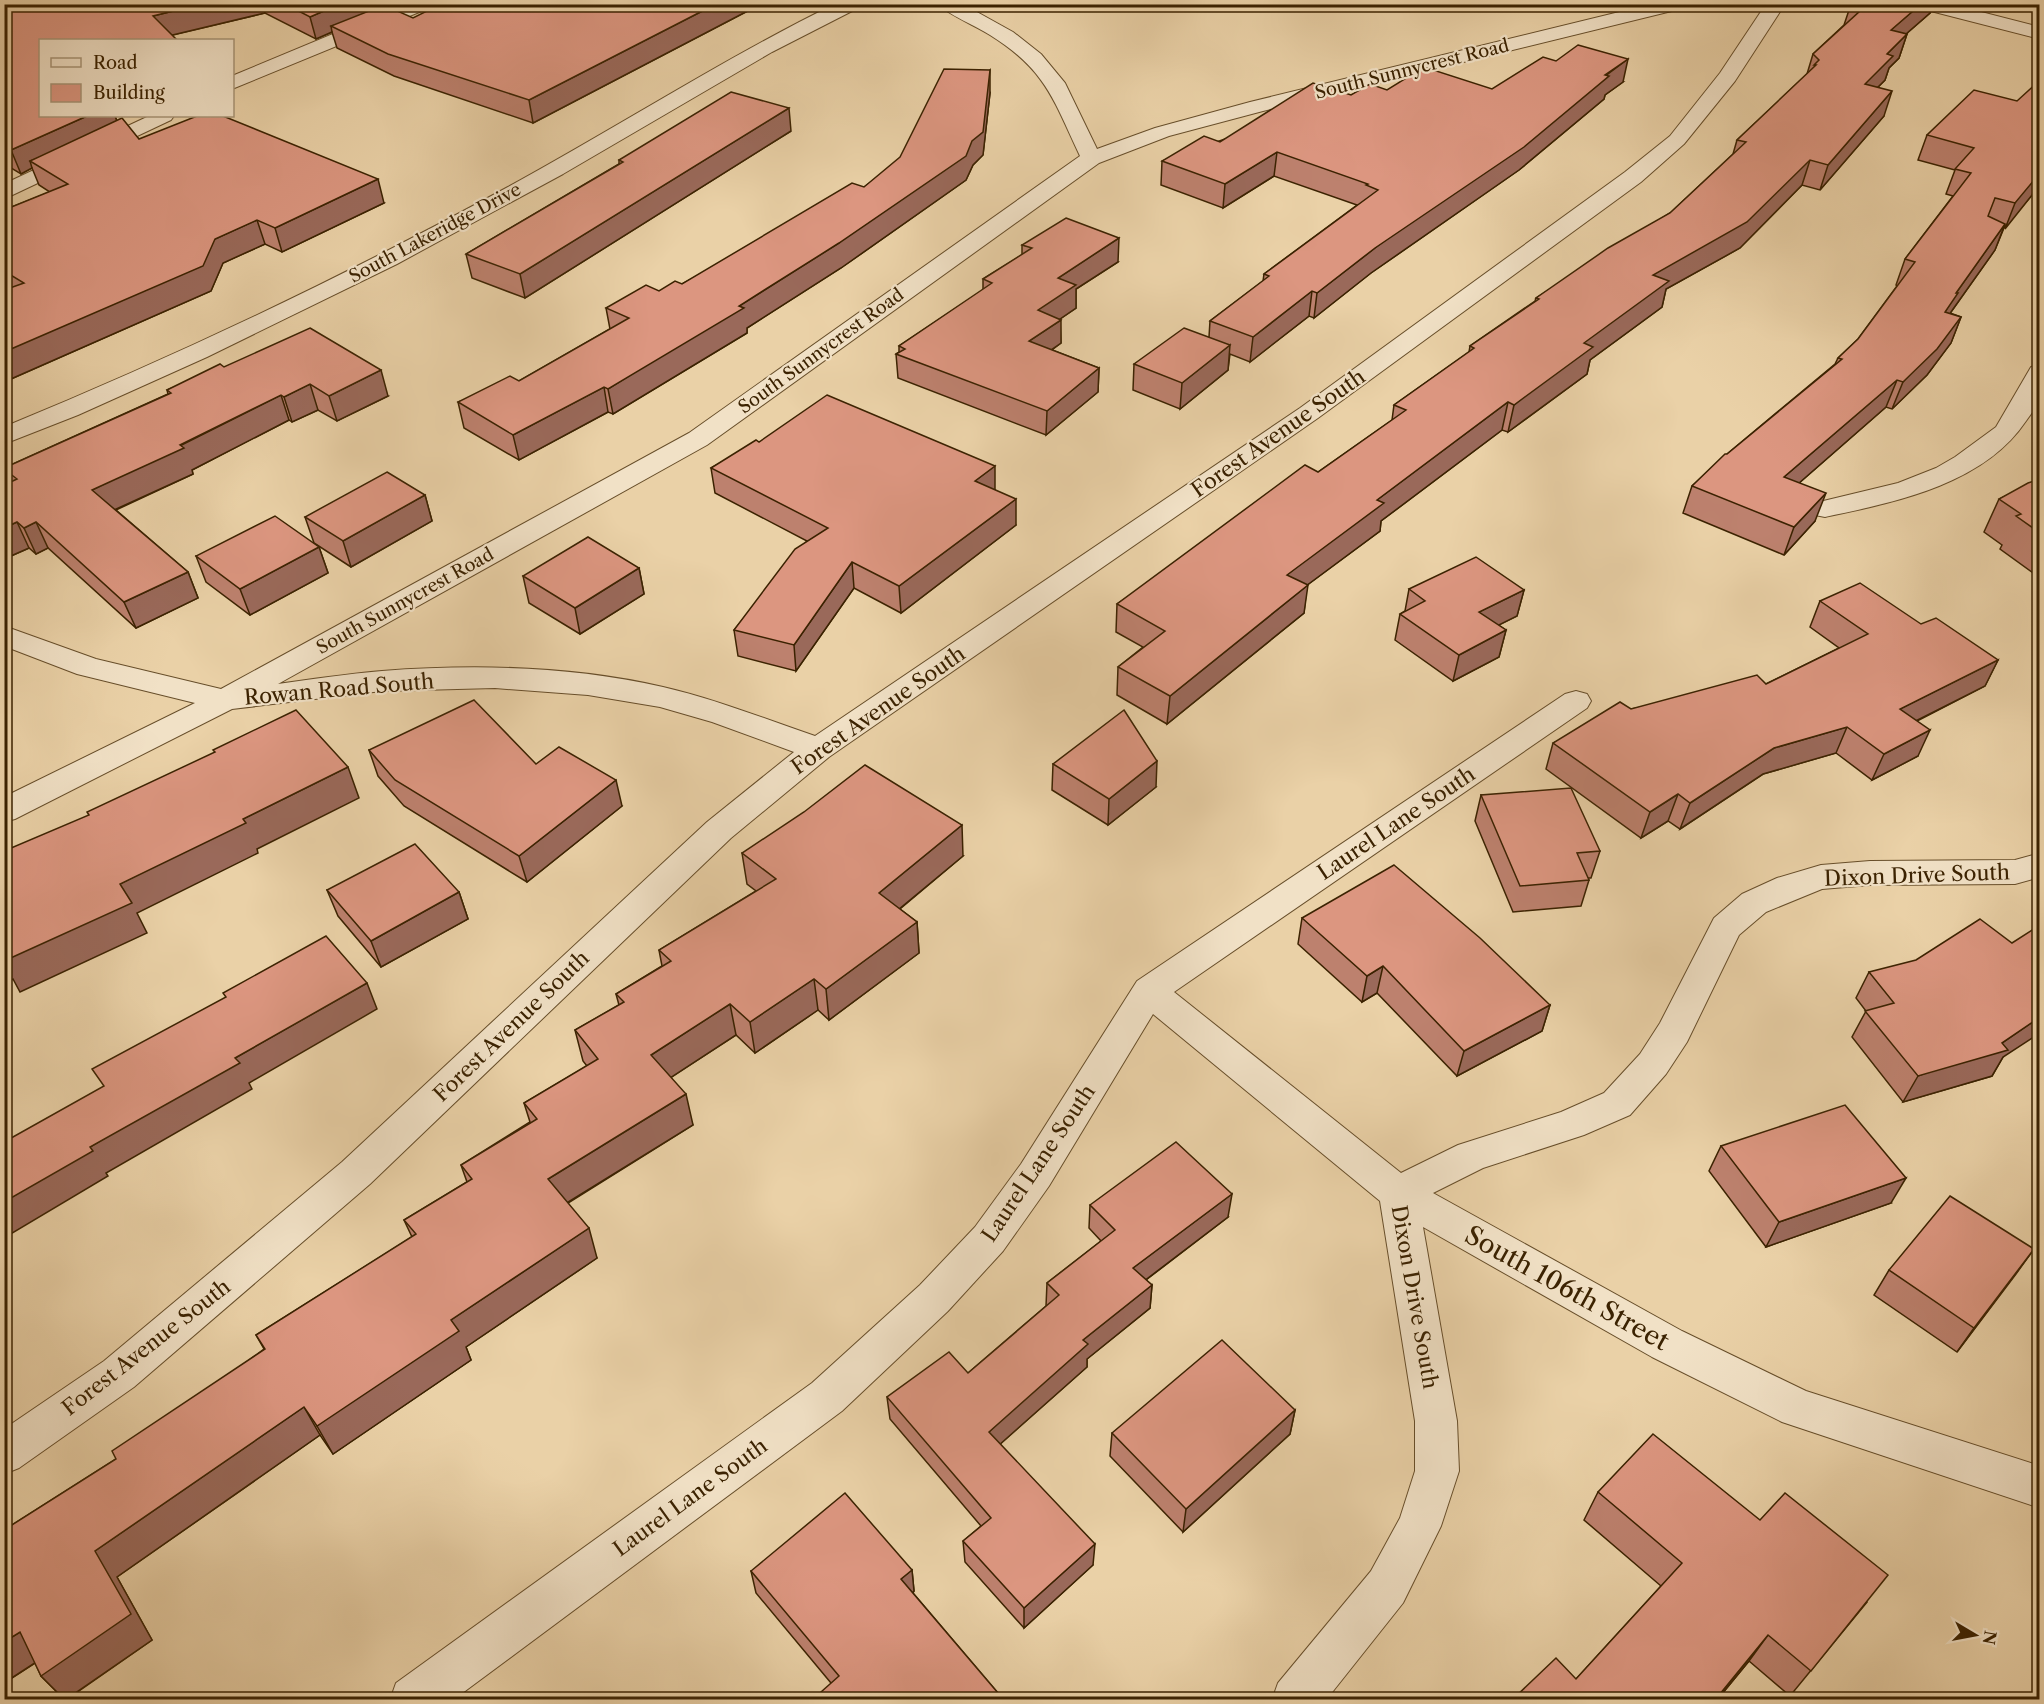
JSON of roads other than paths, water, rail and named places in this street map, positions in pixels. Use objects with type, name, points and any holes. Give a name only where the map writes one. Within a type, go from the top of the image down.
[{"type":"street","points":[[234,82],[422,4]]},
{"type":"street","name":"South Lakeridge Drive","points":[[4,436],[108,394],[369,269],[515,192],[795,30],[851,4]]},
{"type":"street","points":[[947,4],[971,15],[1007,37],[1032,57],[1054,81],[1091,158]]},
{"type":"street","name":"South Sunnycrest Road","points":[[4,811],[225,700],[698,439],[1091,158],[1162,132],[1257,106],[1677,4]]},
{"type":"street","name":"Forest Avenue South","points":[[4,1454],[119,1374],[356,1173],[719,830],[818,749],[1309,413],[1634,177],[1677,140],[1728,77],[1776,4]]},
{"type":"street","points":[[1926,4],[2040,33]]},
{"type":"street","points":[[4,193],[162,117]]},
{"type":"street","points":[[1825,509],[1916,488],[1940,478],[1974,456],[2004,432],[2022,408],[2040,372]]},
{"type":"street","name":"Rowan Road South","points":[[4,635],[88,667],[225,700],[382,681],[495,678],[588,685],[672,700],[723,715],[818,749]]},
{"type":"street","name":"Laurel Lane South","points":[[413,1700],[827,1397],[934,1298],[989,1239],[1035,1175],[1149,990],[1576,702]]},
{"type":"street","name":"Dixon Drive South","points":[[1295,1700],[1387,1587],[1419,1526],[1437,1471],[1437,1421],[1398,1193],[1471,1156],[1571,1124],[1617,1104],[1653,1064],[1674,1032],[1726,927],[1754,903],[1790,887],[1821,877],[1870,873],[2016,872],[2040,865]]},
{"type":"street","name":"South 106th Street","points":[[1149,990],[1398,1193],[1667,1344],[1797,1408],[2040,1487]]}]
